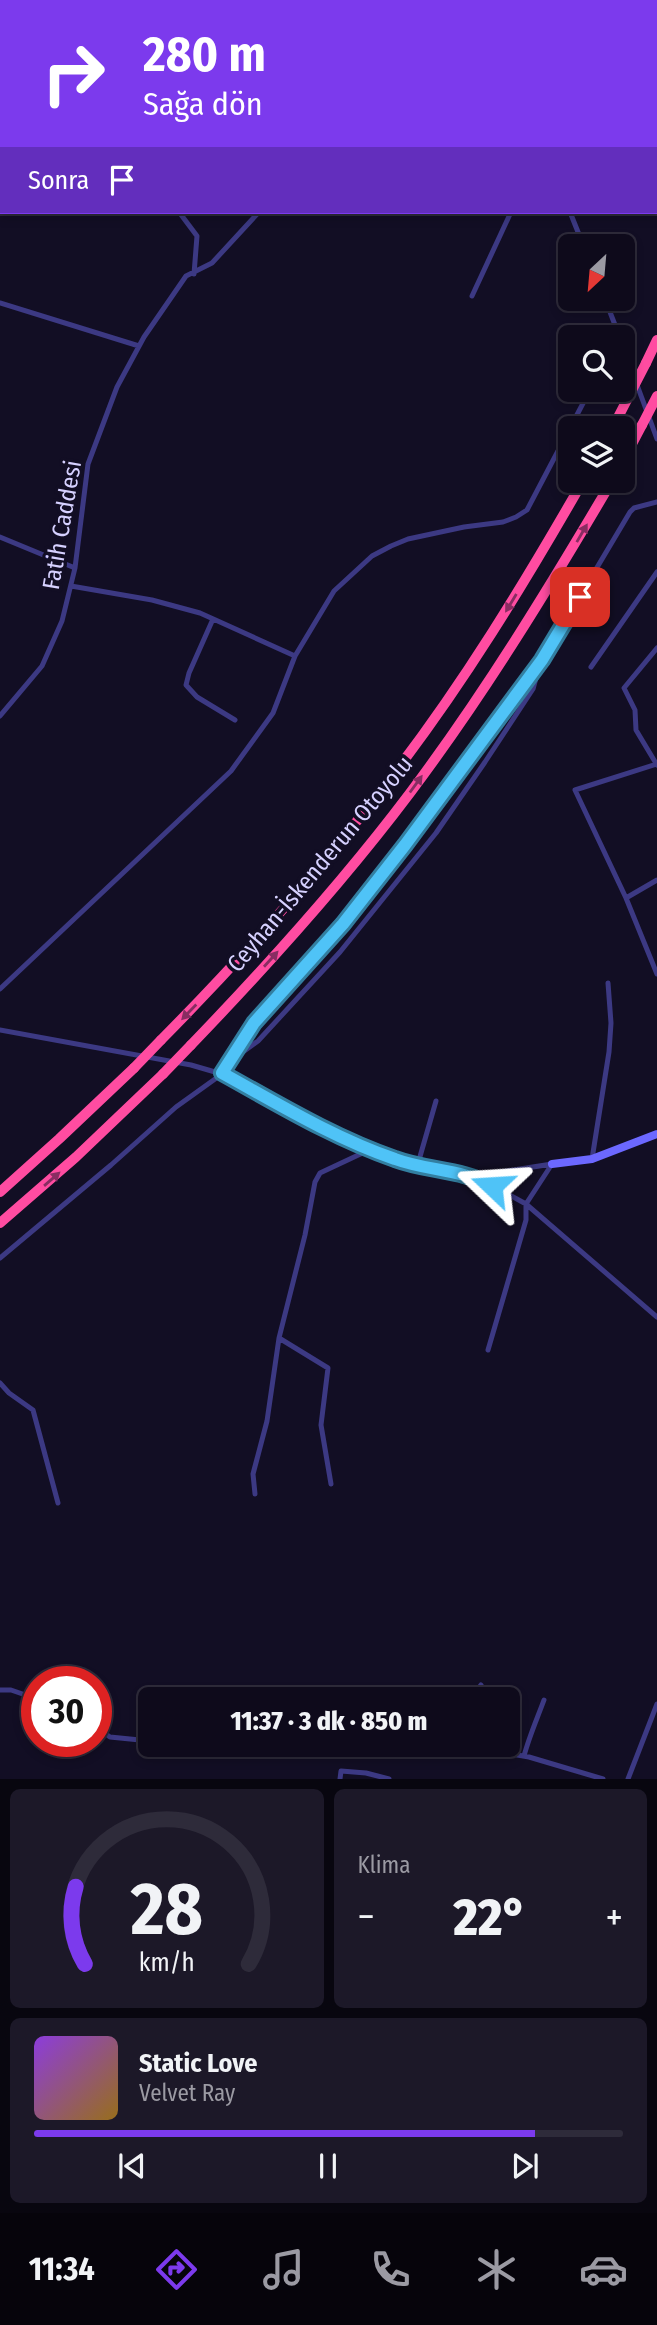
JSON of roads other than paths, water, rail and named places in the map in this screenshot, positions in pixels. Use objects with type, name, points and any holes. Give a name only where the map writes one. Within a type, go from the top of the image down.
[{"type":"highway","points":[[619,416],[657,340]]},
{"type":"highway","points":[[635,438],[657,396]]},
{"type":"highway","name":"Ceyhan-İskenderun Otoyolu","points":[[0,1192],[134,1068],[221,980],[390,779],[503,616],[576,493]]},
{"type":"highway","name":"Ceyhan-İskenderun Otoyolu","points":[[0,1223],[76,1157],[163,1074],[286,944],[409,794],[466,715],[524,629],[605,493]]},
{"type":"street","points":[[180,214],[197,236],[194,274]]},
{"type":"street","name":"Fatih Caddesi","points":[[0,716],[42,666],[62,621],[75,568],[88,464],[117,387],[139,346],[186,276],[212,263],[257,214]]},
{"type":"street","points":[[472,296],[510,214]]},
{"type":"street","points":[[571,214],[579,234]]},
{"type":"street","points":[[0,303],[139,346]]},
{"type":"street","points":[[635,379],[657,439]]},
{"type":"street","points":[[0,989],[231,771],[273,713],[295,656],[334,591],[372,556],[408,539],[503,522],[527,510],[584,402]]},
{"type":"street","points":[[0,1258],[111,1166],[176,1107],[222,1073],[254,1023],[343,924],[542,660],[630,512],[634,508],[657,502]]},
{"type":"street","points":[[0,537],[75,568]]},
{"type":"street","points":[[591,667],[657,572]]},
{"type":"street","points":[[71,586],[152,600],[200,613],[295,656]]},
{"type":"street","points":[[213,620],[186,685],[197,697],[234,720]]},
{"type":"street","points":[[657,648],[624,688],[635,710],[636,730],[657,764],[575,790],[626,898],[657,974]]},
{"type":"street","points":[[230,1061],[258,1041],[340,952],[436,833],[533,689],[542,660]]},
{"type":"street","points":[[626,898],[657,880]]},
{"type":"street","points":[[592,1159],[609,1052],[611,1023],[608,983]]},
{"type":"street","points":[[0,1030],[222,1073],[369,1150],[417,1167],[475,1176],[592,1159],[657,1134]]},
{"type":"street","points":[[417,1167],[436,1101]]},
{"type":"street","points":[[255,1494],[253,1474],[267,1421],[279,1338],[305,1235],[315,1181],[320,1172],[369,1150]]},
{"type":"street","points":[[488,1350],[526,1220],[526,1204],[552,1164]]},
{"type":"street","points":[[475,1176],[526,1204],[657,1317]]},
{"type":"street","points":[[279,1338],[328,1368],[321,1425],[331,1484]]},
{"type":"street","points":[[0,1383],[33,1410],[58,1503]]},
{"type":"street","points":[[0,1690],[21,1693]]},
{"type":"street","points":[[524,1756],[544,1700]]},
{"type":"street","points":[[628,1779],[657,1704]]},
{"type":"street","points":[[112,1737],[138,1740]]},
{"type":"street","points":[[520,1755],[603,1779]]},
{"type":"street","points":[[340,1779],[341,1770],[389,1779]]}]
